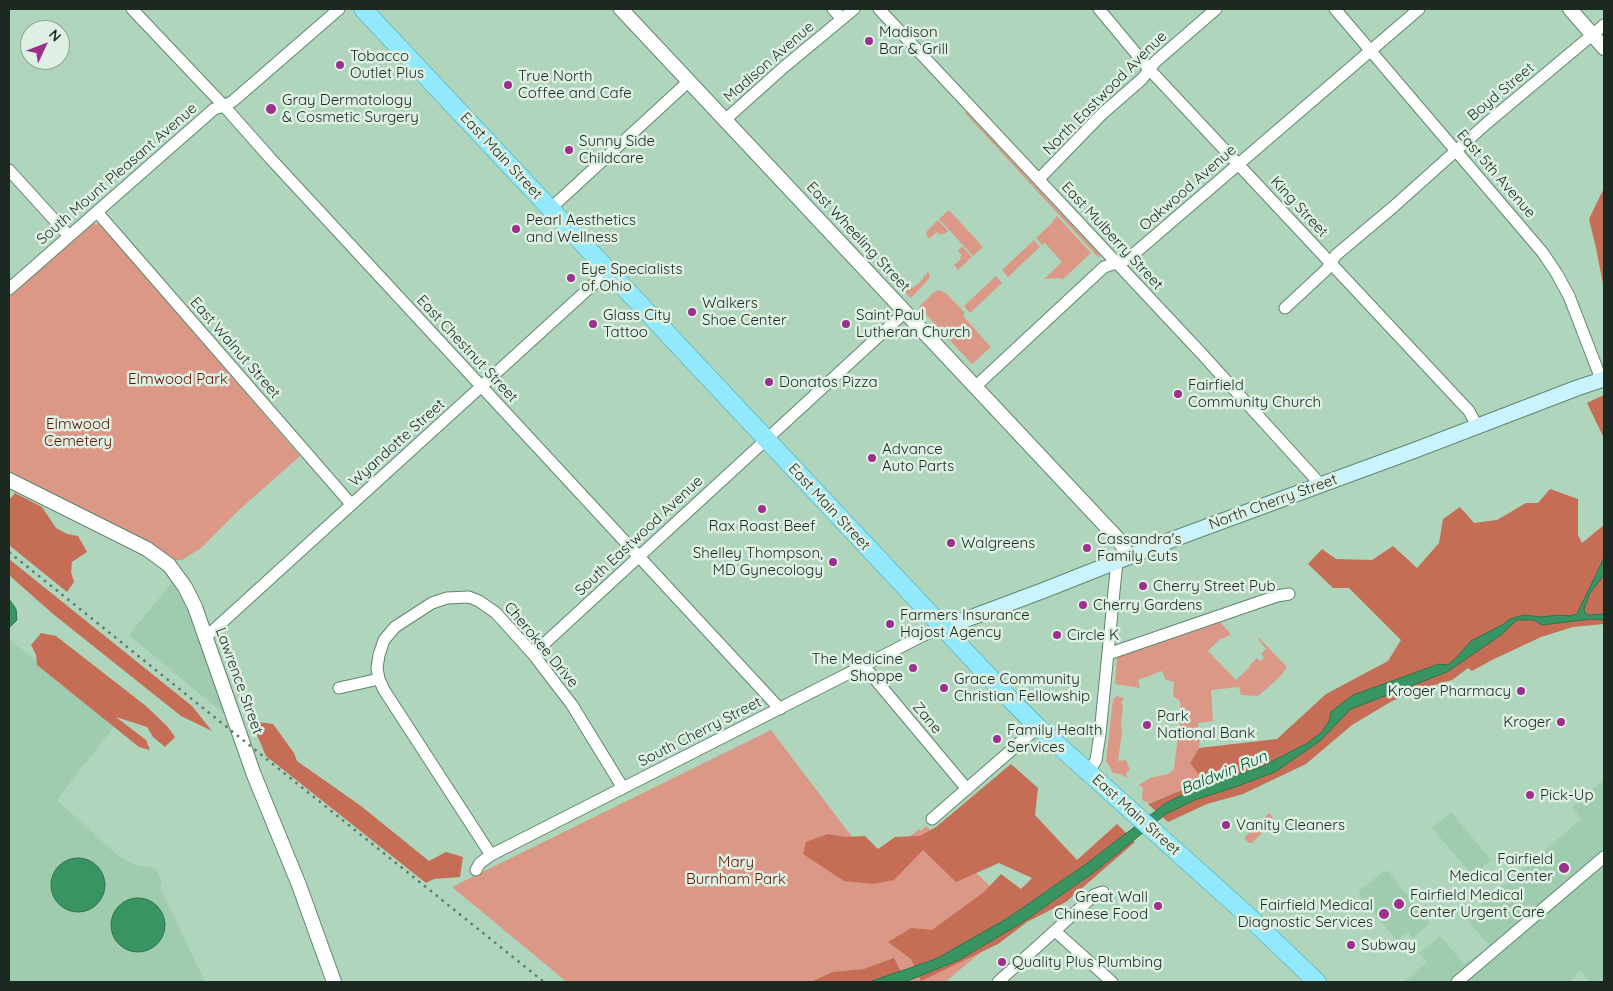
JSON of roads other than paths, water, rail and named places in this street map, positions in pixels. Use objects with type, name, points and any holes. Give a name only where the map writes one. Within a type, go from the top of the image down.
[{"type":"main road","name":"East Main Street","points":[[363,9],[1010,700],[1246,914],[1317,982]]},
{"type":"main road","name":"North Cherry Street","points":[[943,628],[1122,559],[1602,380]]},
{"type":"street","name":"East Chestnut Street","points":[[132,9],[224,106],[780,709]]},
{"type":"street","name":"South Mount Pleasant Avenue","points":[[9,289],[214,109],[233,101],[339,9]]},
{"type":"street","name":"East Wheeling Street","points":[[621,9],[976,386],[1116,538],[1123,546],[1122,559]]},
{"type":"street","points":[[833,9],[842,19]]},
{"type":"street","name":"Madison Avenue","points":[[726,119],[784,67],[854,9]]},
{"type":"street","name":"East Mulberry Street","points":[[879,9],[1322,485]]},
{"type":"street","name":"King Street","points":[[1099,9],[1149,69],[1469,411],[1477,426]]},
{"type":"street","name":"North Eastwood Avenue","points":[[1039,180],[1103,113],[1142,80],[1154,62],[1216,9]]},
{"type":"street","name":"East 5th Avenue","points":[[1335,9],[1519,223],[1558,274],[1579,320],[1602,380]]},
{"type":"street","name":"Oakwood Avenue","points":[[976,386],[1104,267],[1128,259],[1419,9]]},
{"type":"street","points":[[1570,9],[1604,48]]},
{"type":"street","name":"Boyd Street","points":[[1285,308],[1331,264],[1336,255],[1487,123],[1604,25]]},
{"type":"street","points":[[550,209],[689,81]]},
{"type":"street","points":[[9,170],[69,236]]},
{"type":"street","name":"East Walnut Street","points":[[97,212],[351,504]]},
{"type":"street","name":"Wyandotte Street","points":[[206,637],[608,271]]},
{"type":"street","points":[[766,440],[905,312]]},
{"type":"street","name":"South Eastwood Avenue","points":[[533,654],[766,440]]},
{"type":"street","name":"Lawrence Street","points":[[9,480],[147,549],[169,565],[185,587],[195,607],[255,778],[299,885],[334,982]]},
{"type":"street","points":[[1089,772],[1096,760],[1108,654],[1122,559]]},
{"type":"street","points":[[1108,654],[1277,596],[1289,594]]},
{"type":"street","name":"Cherokee Drive","points":[[491,855],[384,690],[379,679],[377,668],[381,646],[389,634],[402,622],[432,603],[447,598],[469,597],[489,606],[514,631],[533,654],[587,729],[623,788]]},
{"type":"street","name":"South Cherry Street","points":[[476,870],[480,863],[491,855],[924,635],[943,628]]},
{"type":"street","name":"Zane","points":[[864,666],[966,789]]},
{"type":"street","points":[[339,688],[379,679]]},
{"type":"street","points":[[932,819],[1038,727]]},
{"type":"street","points":[[1457,982],[1604,857]]},
{"type":"street","points":[[998,982],[1094,895],[1103,892]]},
{"type":"street","points":[[1054,930],[1112,982]]},
{"type":"railway","points":[[9,552],[544,982]]},
{"type":"place","name":"Madison Bar & Grill","points":[[869,41]]},
{"type":"place","name":"Tobacco Outlet Plus","points":[[340,65]]},
{"type":"place","name":"True North Coffee and Cafe","points":[[508,85]]},
{"type":"place","name":"Gray Dermatology & Cosmetic Surgery","points":[[271,109]]},
{"type":"place","name":"Sunny Side Childcare","points":[[569,150]]},
{"type":"place","name":"Pearl Aesthetics and Wellness","points":[[516,229]]},
{"type":"place","name":"Eye Specialists of Ohio","points":[[571,278]]},
{"type":"place","name":"Walkers Shoe Center","points":[[692,312]]},
{"type":"place","name":"Glass City Tattoo","points":[[593,324]]},
{"type":"place","name":"Saint Paul Lutheran Church","points":[[846,324]]},
{"type":"place","name":"Donatos Pizza","points":[[769,382]]},
{"type":"place","name":"Fairfield Community Church","points":[[1178,394]]},
{"type":"place","name":"Advance Auto Parts","points":[[872,458]]},
{"type":"place","name":"Rax Roast Beef","points":[[762,509]]},
{"type":"place","name":"Walgreens","points":[[951,543]]},
{"type":"place","name":"Cassandra's Family Cuts","points":[[1087,548]]},
{"type":"place","name":"Shelley Thompson, MD Gynecology","points":[[833,562]]},
{"type":"place","name":"Cherry Street Pub","points":[[1143,586]]},
{"type":"place","name":"Cherry Gardens","points":[[1083,605]]},
{"type":"place","name":"Farmers Insurance Hajost Agency","points":[[890,624]]},
{"type":"place","name":"Circle K","points":[[1057,635]]},
{"type":"place","name":"The Medicine Shoppe","points":[[913,668]]},
{"type":"place","name":"Grace Community Christian Fellowship","points":[[944,688]]},
{"type":"place","name":"Kroger Pharmacy","points":[[1521,691]]},
{"type":"place","name":"Kroger","points":[[1561,722]]},
{"type":"place","name":"Park National Bank","points":[[1147,725]]},
{"type":"place","name":"Family Health Services","points":[[997,739]]},
{"type":"place","name":"Pick-Up","points":[[1530,795]]},
{"type":"place","name":"Vanity Cleaners","points":[[1226,825]]},
{"type":"place","name":"Fairfield Medical Center","points":[[1564,868]]},
{"type":"place","name":"Fairfield Medical Center Urgent Care","points":[[1399,904]]},
{"type":"place","name":"Great Wall Chinese Food","points":[[1158,906]]},
{"type":"place","name":"Fairfield Medical Diagnostic Services","points":[[1384,914]]},
{"type":"place","name":"Subway","points":[[1351,945]]},
{"type":"place","name":"Quality Plus Plumbing","points":[[1002,962]]},
{"type":"park label","name":"Elmwood Park","points":[[178,379]]},
{"type":"park label","name":"Elmwood Cemetery","points":[[78,432]]},
{"type":"park label","name":"Mary Burnham Park","points":[[736,870]]},
{"type":"water label","name":"Baldwin Run","points":[[1224,773]]}]
